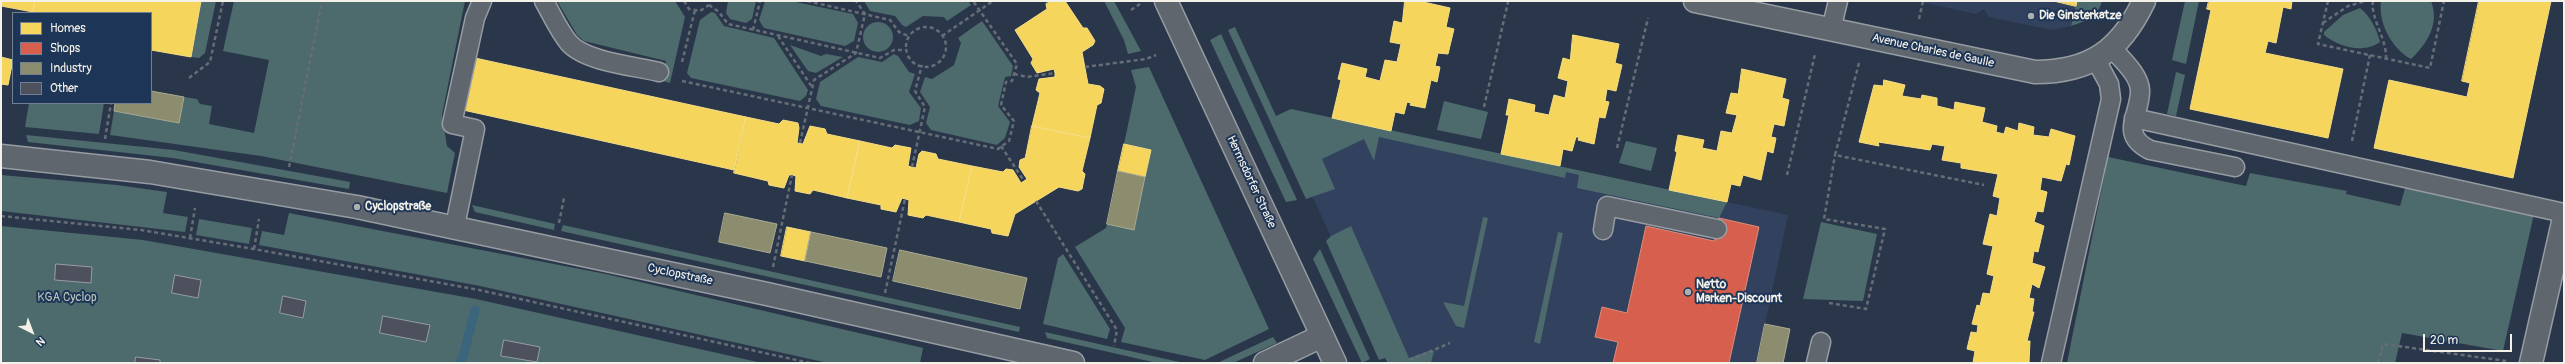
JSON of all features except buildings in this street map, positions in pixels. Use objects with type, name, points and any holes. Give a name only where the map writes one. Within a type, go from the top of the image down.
[{"type":"street","name":"Hermsdorfer Straße","points":[[1166,1],[1335,363]]},
{"type":"street","name":"Avenue Charles de Gaulle","points":[[1695,1],[2035,72],[2058,72],[2104,54]]},
{"type":"street","points":[[2104,54],[2135,18],[2144,1]]},
{"type":"street","name":"Cyclopstraße","points":[[1,156],[171,175],[455,226],[1073,363]]},
{"type":"street","points":[[2531,363],[2564,218]]},
{"type":"street","points":[[1265,363],[1322,336]]},
{"type":"lane","points":[[455,226],[475,129],[452,124],[475,18],[482,1]]},
{"type":"lane","points":[[544,1],[570,44],[580,52],[593,57],[659,72]]},
{"type":"lane","points":[[1831,30],[1838,1]]},
{"type":"lane","points":[[2104,54],[2137,80],[2140,90],[2132,126],[2135,137],[2140,145],[2235,167]]},
{"type":"lane","points":[[2051,363],[2111,99],[2104,54]]},
{"type":"lane","points":[[2134,118],[2564,213]]},
{"type":"lane","points":[[1602,230],[1608,206],[1717,229]]},
{"type":"lane","points":[[1816,363],[1821,342]]},
{"type":"path","points":[[189,78],[210,62],[223,1]]},
{"type":"path","points":[[288,167],[322,1]]},
{"type":"path","points":[[684,1],[690,9],[700,11],[709,6],[710,1]]},
{"type":"path","points":[[754,30],[760,1]]},
{"type":"path","points":[[807,1],[890,20],[899,32],[908,36]]},
{"type":"path","points":[[800,143],[814,80],[856,53],[865,14],[856,1]]},
{"type":"path","points":[[678,80],[998,149],[1009,141],[1014,121],[1001,105],[1006,82],[1012,81],[1017,64],[973,1]]},
{"type":"path","points":[[942,36],[993,1]]},
{"type":"path","points":[[1919,19],[1923,1]]},
{"type":"path","points":[[2328,1],[2318,44],[2430,68],[2444,1]]},
{"type":"path","points":[[2323,23],[2348,6],[2366,1]]},
{"type":"path","points":[[2373,1],[2372,8],[2384,40],[2386,58]]},
{"type":"path","points":[[1484,107],[1508,2]]},
{"type":"path","points":[[709,6],[719,12],[728,24],[778,36],[880,58],[894,50],[905,50]]},
{"type":"path","points":[[682,65],[695,10]]},
{"type":"path","points":[[1617,148],[1648,18]]},
{"type":"path","points":[[922,27],[937,29],[947,43],[944,58],[930,67],[915,64],[905,50],[908,36],[922,27]]},
{"type":"path","points":[[778,36],[812,88]]},
{"type":"path","points":[[1787,175],[1815,54]]},
{"type":"path","points":[[1085,67],[1146,59],[1156,55]]},
{"type":"path","points":[[2347,165],[2370,55]]},
{"type":"path","points":[[1829,303],[1866,309],[1885,230],[1824,219],[1835,155],[1859,63]]},
{"type":"path","points":[[912,167],[925,107],[915,91],[922,66]]},
{"type":"path","points":[[1014,74],[1027,78],[1055,73]]},
{"type":"path","points":[[105,139],[111,104]]},
{"type":"path","points":[[1002,146],[1024,181]]},
{"type":"path","points":[[1835,155],[1984,185]]},
{"type":"path","points":[[773,267],[792,175]]},
{"type":"path","points":[[885,293],[905,199]]},
{"type":"path","points":[[1036,201],[1117,330],[1114,346]]},
{"type":"path","points":[[190,238],[195,208]]},
{"type":"path","points":[[1,216],[141,230],[254,249],[479,290],[810,363]]},
{"type":"path","points":[[254,249],[259,219]]},
{"type":"path","points":[[1403,363],[1450,343]]},
{"type":"path","points":[[2378,363],[2383,344],[2507,361]]},
{"type":"shaded area","name":"Die Ginsterkatze","points":[[1916,1],[2054,1],[2076,6],[2071,26],[2052,30],[1989,17],[1984,9],[1976,14]]},
{"type":"shaded area","points":[[1291,109],[1788,215],[1757,363],[1388,363],[1276,116]]},
{"type":"green space","points":[[201,1],[216,1],[205,53],[199,58],[191,57]]},
{"type":"green space","points":[[234,1],[465,1],[442,115],[447,146],[455,153],[447,193],[261,156],[110,135],[114,111],[179,123],[184,97],[197,99],[200,104],[212,106],[209,124],[254,133],[269,60],[223,51]]},
{"type":"green space","points":[[557,1],[675,1],[685,17],[670,83],[663,81],[666,61],[584,41],[577,35]]},
{"type":"green space","points":[[728,1],[756,1],[752,19],[746,23],[730,19],[726,13]]},
{"type":"green space","points":[[765,1],[791,1],[853,14],[858,23],[854,41],[845,46],[764,28],[759,20]]},
{"type":"green space","points":[[864,1],[968,1],[971,5],[947,21],[944,17],[923,16],[906,27],[902,25],[895,16],[870,11]]},
{"type":"green space","points":[[1104,1],[1114,1],[1141,51],[1128,54],[1124,40]]},
{"type":"green space","points":[[2077,1],[2102,1],[2098,11],[2091,18],[2071,26]]},
{"type":"green space","points":[[2185,1],[2199,1],[2186,64],[2172,60]]},
{"type":"green space","points":[[2381,1],[2431,1],[2434,18],[2433,26],[2427,40],[2411,59],[2404,55],[2392,42],[2384,26]]},
{"type":"green space","points":[[2360,8],[2373,23],[2380,42],[2366,48],[2351,48],[2337,43],[2324,35],[2324,32],[2343,15]]},
{"type":"green space","points":[[711,12],[715,13],[724,26],[774,38],[808,90],[806,96],[800,101],[691,78],[687,73],[700,20]]},
{"type":"green space","points":[[982,21],[1013,66],[1011,76],[1005,77],[998,106],[1010,122],[1005,138],[997,145],[931,130],[926,123],[930,107],[920,92],[925,77],[932,79],[954,65],[961,43],[958,38]]},
{"type":"green space","points":[[878,22],[889,26],[893,37],[889,48],[878,52],[867,48],[863,37],[867,26]]},
{"type":"green space","points":[[1235,27],[1276,116],[1291,109],[1727,202],[1719,218],[1577,188],[1579,175],[1566,172],[1565,178],[1379,137],[1374,161],[1364,139],[1322,159],[1335,189],[1306,199],[1228,30]]},
{"type":"green space","points":[[1221,34],[1297,200],[1286,202],[1210,40]]},
{"type":"green space","points":[[790,45],[821,56],[826,54],[843,57],[816,73],[808,71]]},
{"type":"green space","points":[[894,54],[898,56],[909,72],[915,74],[909,92],[921,108],[919,121],[910,125],[821,106],[816,99],[820,82],[858,57],[882,62]]},
{"type":"green space","points":[[1149,67],[1269,329],[1205,360],[1121,342],[1125,328],[1075,247],[1106,228],[1107,224],[1134,229],[1151,150],[1124,144],[1136,87],[1131,70]]},
{"type":"green space","points":[[2176,72],[2185,75],[2176,116],[2167,114]]},
{"type":"green space","points":[[1444,101],[1488,112],[1481,139],[1437,130]]},
{"type":"green space","points":[[29,104],[104,104],[99,134],[25,127]]},
{"type":"green space","points":[[26,135],[174,150],[350,182],[349,189],[173,158],[28,142]]},
{"type":"green space","points":[[1626,141],[1657,148],[1651,171],[1619,163]]},
{"type":"green space","points":[[2108,157],[2246,186],[2250,173],[2347,191],[2346,194],[2400,206],[2406,185],[2534,214],[2503,351],[2402,333],[2395,363],[2067,363]]},
{"type":"green space","points":[[1,175],[117,185],[167,192],[163,213],[188,217],[185,232],[1,211]]},
{"type":"green space","points":[[472,205],[555,224],[554,230],[475,212]]},
{"type":"green space","points":[[289,213],[606,274],[923,348],[920,363],[828,363],[480,286],[259,245],[262,231],[284,235]]},
{"type":"green space","points":[[1483,217],[1488,218],[1464,328],[1456,326],[1443,302],[1464,306]]},
{"type":"green space","points":[[199,219],[252,228],[249,244],[196,235]]},
{"type":"green space","points":[[1821,222],[1877,234],[1863,301],[1803,299]]},
{"type":"green space","points":[[563,225],[1020,327],[1019,332],[561,231]]},
{"type":"green space","name":"KGA Cyclop","points":[[1,226],[143,240],[476,299],[762,363],[1,363]]},
{"type":"green space","points":[[1351,226],[1409,358],[1431,350],[1434,351],[1431,363],[1388,363],[1385,358],[1379,360],[1326,241],[1331,236]]},
{"type":"green space","points":[[1558,232],[1563,233],[1540,344],[1534,342]]},
{"type":"green space","points":[[1320,249],[1370,359],[1362,363],[1313,259]]},
{"type":"green space","points":[[1063,254],[1110,329],[1107,339],[1043,324],[1058,258]]},
{"type":"green space","points":[[1045,332],[1184,363],[1157,363],[1047,338]]},
{"type":"green space","points":[[1273,337],[1277,343],[1233,363],[1217,363]]},
{"type":"waterway","points":[[459,363],[463,357],[475,310]]},
{"type":"place","name":"Die Ginsterkatze","points":[[2031,16]]},
{"type":"place","name":"Cyclopstraße","points":[[357,207]]},
{"type":"place","name":"Netto Marken-Discount","points":[[1688,292]]}]
